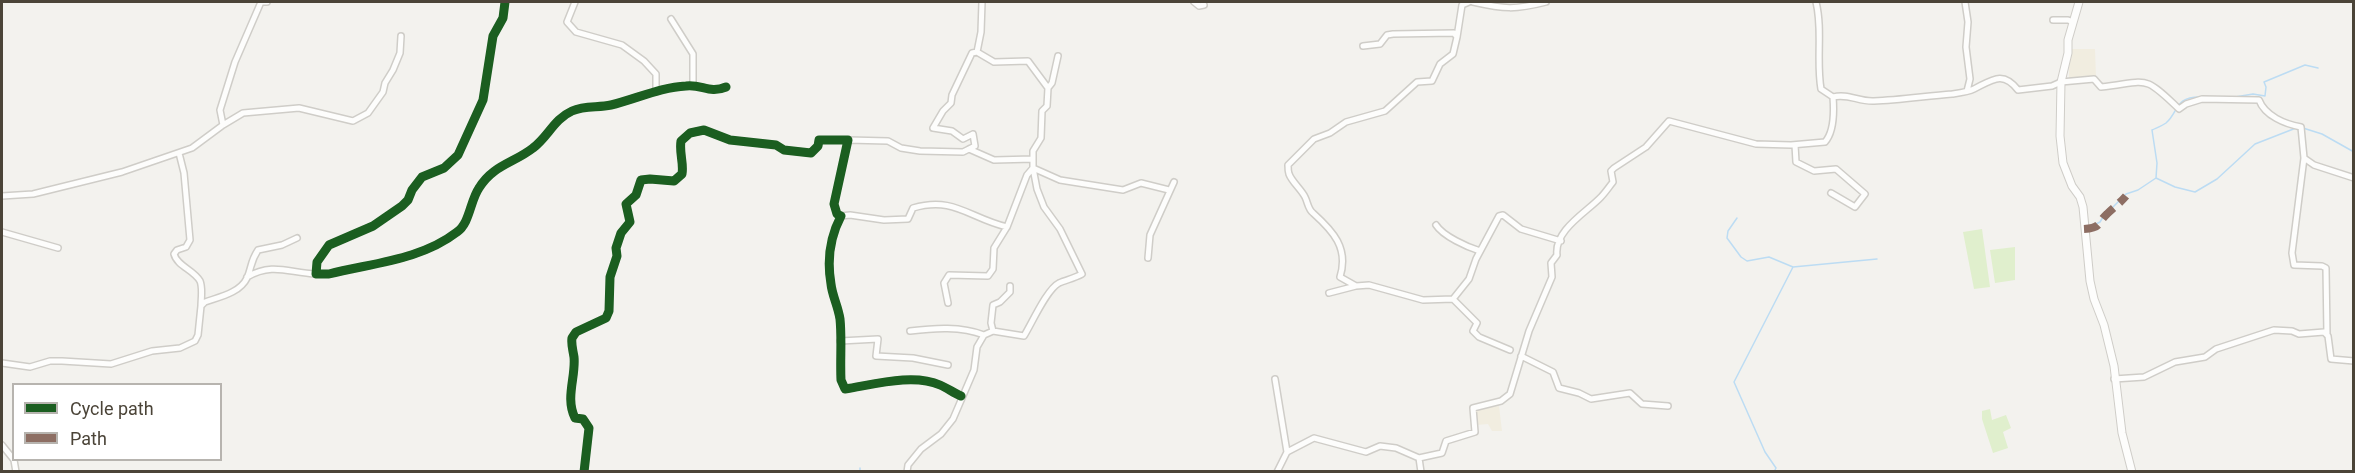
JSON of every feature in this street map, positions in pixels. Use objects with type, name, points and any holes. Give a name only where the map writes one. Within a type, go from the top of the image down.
[{"type":"street","points":[[223,124],[220,110],[235,62],[261,2],[267,2]]},
{"type":"street","points":[[316,274],[316,262],[329,245],[373,225],[402,206],[422,177],[444,168],[458,155],[483,100],[493,36],[503,18],[505,2]]},
{"type":"street","points":[[575,2],[567,22],[576,32],[622,45],[644,61],[656,74],[656,92]]},
{"type":"street","points":[[977,52],[981,32],[982,2]]},
{"type":"street","points":[[1194,2],[1199,6],[1204,5]]},
{"type":"street","points":[[1358,286],[1340,277],[1344,265],[1335,235],[1308,207],[1306,199],[1289,174],[1288,165],[1314,139],[1346,122],[1384,111],[1417,82],[1432,81],[1440,64],[1453,54],[1461,3],[1471,2],[1506,9],[1524,8],[1546,2]]},
{"type":"street","points":[[1816,2],[1821,20],[1818,73],[1821,89],[1833,97]]},
{"type":"street","points":[[1965,2],[1968,22],[1966,47],[1970,79],[1967,91]]},
{"type":"street","points":[[2079,2],[2068,40],[2068,53],[2061,82],[2062,157],[2072,186],[2080,197],[2083,207],[2090,281],[2114,366],[2114,379],[2121,407],[2122,433],[2132,471]]},
{"type":"street","points":[[671,19],[693,54],[693,86]]},
{"type":"street","points":[[2053,20],[2073,22]]},
{"type":"street","points":[[1363,46],[1380,44],[1387,36],[1393,34],[1454,33],[1457,37]]},
{"type":"street","points":[[2,196],[33,194],[111,175],[179,153],[192,148],[223,124],[243,113],[299,108],[353,121],[368,113],[383,92],[399,52],[401,36]]},
{"type":"street","points":[[584,471],[590,428],[583,419],[575,418],[572,412],[571,377],[574,358],[572,338],[576,332],[606,318],[609,311],[610,277],[617,256],[616,248],[621,232],[630,222],[626,204],[636,195],[641,180],[650,178],[674,181],[682,174],[683,166],[679,154],[681,141],[690,133],[704,130],[729,140],[776,145],[784,150],[811,153],[818,146],[819,140],[888,141],[901,148],[912,150],[963,152],[975,147],[973,134],[963,139],[952,131],[933,128],[943,111],[951,103],[952,95],[972,53],[977,52],[994,62],[1028,61],[1048,88]]},
{"type":"street","points":[[910,331],[970,330],[984,335],[993,332],[1024,336],[1046,297],[1058,284],[1082,274],[1060,229],[1044,207],[1037,189],[1033,168],[1033,151],[1041,138],[1042,111],[1047,106],[1048,88],[1052,83],[1058,56]]},
{"type":"street","points":[[1833,97],[1843,94],[1874,101],[1908,99],[1967,91],[1975,89],[1983,82],[2005,79],[2018,90],[2094,79],[2101,87],[2148,81],[2180,109],[2186,104],[2202,99],[2234,101],[2255,98],[2259,100],[2272,116],[2301,127],[2304,158],[2292,253],[2294,265],[2326,268],[2327,335],[2331,359],[2354,361]]},
{"type":"street","points":[[201,306],[205,302],[238,288],[247,277],[262,269],[275,268],[329,274],[426,250],[458,232],[464,225],[477,190],[490,173],[532,149],[557,119],[572,111],[588,106],[612,105],[688,85],[715,91],[726,87]]},
{"type":"street","points":[[1277,471],[1287,452],[1314,438],[1366,452],[1380,446],[1396,448],[1419,458],[1442,453],[1446,441],[1475,432],[1473,408],[1501,401],[1510,394],[1521,356],[1552,277],[1551,263],[1557,255],[1557,247],[1573,220],[1602,197],[1612,182],[1611,171],[1614,168],[1646,147],[1669,122],[1748,143],[1795,145],[1825,142],[1829,137],[1833,117],[1833,97]]},
{"type":"street","points":[[841,216],[834,204],[848,140]]},
{"type":"street","points":[[1795,145],[1796,162],[1814,171],[1836,169],[1865,194],[1855,207],[1831,193]]},
{"type":"street","points":[[969,149],[994,160],[1033,159]]},
{"type":"street","points":[[2,363],[30,367],[56,361],[111,364],[152,351],[180,348],[195,341],[198,335],[201,306],[200,280],[177,261],[174,254],[177,250],[186,247],[190,240],[184,173],[179,153]]},
{"type":"street","points":[[2304,158],[2314,165],[2354,178]]},
{"type":"street","points":[[1033,168],[1060,180],[1123,190],[1141,183],[1169,190]]},
{"type":"street","points":[[948,303],[944,283],[946,278],[949,276],[988,276],[993,269],[994,248],[1007,227],[1027,176],[1033,168]]},
{"type":"street","points":[[1148,258],[1150,235],[1174,182]]},
{"type":"street","points":[[841,216],[850,214],[884,220],[908,219],[912,208],[928,203],[944,203],[993,224],[1007,227]]},
{"type":"street","points":[[1453,299],[1469,279],[1480,251],[1499,216],[1503,215],[1521,229],[1561,241]]},
{"type":"street","points":[[841,216],[829,254],[831,286],[840,316],[841,380],[845,389],[875,382],[918,381],[938,384],[961,396]]},
{"type":"street","points":[[1436,225],[1447,236],[1480,251]]},
{"type":"street","points":[[2,232],[58,248]]},
{"type":"street","points":[[247,277],[249,266],[258,250],[282,245],[297,238]]},
{"type":"street","points":[[1329,293],[1369,285],[1423,300],[1453,299],[1477,323],[1473,331],[1479,337],[1510,350]]},
{"type":"street","points":[[993,332],[991,323],[993,305],[1000,302],[1010,292],[1010,286]]},
{"type":"street","points":[[2114,379],[2144,377],[2175,362],[2205,357],[2216,349],[2274,330],[2292,331],[2299,334],[2324,332],[2327,335]]},
{"type":"street","points":[[907,471],[908,465],[921,449],[941,434],[953,419],[974,370],[977,347],[984,335]]},
{"type":"street","points":[[840,340],[878,339],[876,356],[913,358],[948,365]]},
{"type":"street","points":[[1521,356],[1553,372],[1559,388],[1579,393],[1590,399],[1630,393],[1642,404],[1668,406]]},
{"type":"street","points":[[1275,379],[1287,452]]},
{"type":"street","points":[[2,445],[12,458]]},
{"type":"street","points":[[1419,458],[1421,471]]},
{"type":"shaded area","points":[[2069,49],[2095,49],[2096,77],[2069,78]]},
{"type":"shaded area","points":[[1499,406],[1502,431],[1492,431],[1488,424],[1477,425],[1476,408]]},
{"type":"green space","points":[[1982,229],[1990,287],[1974,289],[1963,232]]},
{"type":"green space","points":[[2015,247],[2015,280],[1995,283],[1990,250]]},
{"type":"green space","points":[[1990,409],[1992,420],[2006,415],[2011,428],[2003,432],[2008,448],[1993,453],[1982,419],[1982,411]]},
{"type":"waterway","points":[[2235,97],[2253,94],[2265,96],[2264,82],[2305,65],[2318,68]]},
{"type":"waterway","points":[[2090,227],[2100,222],[2126,194],[2138,190],[2156,178],[2157,163],[2152,130],[2166,123],[2181,102],[2200,97]]},
{"type":"waterway","points":[[2156,178],[2175,187],[2195,192],[2217,179],[2255,144],[2296,128]]},
{"type":"waterway","points":[[2303,128],[2322,134],[2354,152]]},
{"type":"waterway","points":[[1737,218],[1728,231],[1727,238],[1741,257],[1747,261],[1769,257],[1793,267],[1877,259]]},
{"type":"waterway","points":[[1774,472],[1776,468],[1765,452],[1734,382],[1793,267]]},
{"type":"marked path","points":[[2084,229],[2097,226],[2126,196]]},
{"type":"cycle path","points":[[505,2],[503,18],[493,36],[483,100],[458,155],[444,168],[422,177],[402,206],[373,226],[329,245],[317,262],[316,274],[329,274],[412,255],[443,241],[457,232],[465,223],[476,193],[485,180],[497,169],[533,148],[560,119],[572,111],[611,105],[677,87],[692,86],[715,90],[726,87]]},
{"type":"cycle path","points":[[584,472],[589,428],[583,419],[575,418],[572,410],[574,365],[572,338],[576,332],[606,318],[609,311],[610,277],[617,256],[616,248],[621,233],[630,222],[626,204],[636,195],[641,180],[674,181],[682,174],[681,141],[690,133],[704,130],[730,140],[776,145],[784,150],[811,153],[818,146],[819,140],[848,140],[834,204],[837,214],[841,216],[834,232],[830,258],[832,288],[840,319],[841,380],[845,389],[893,381],[918,380],[940,385],[961,396]]}]
